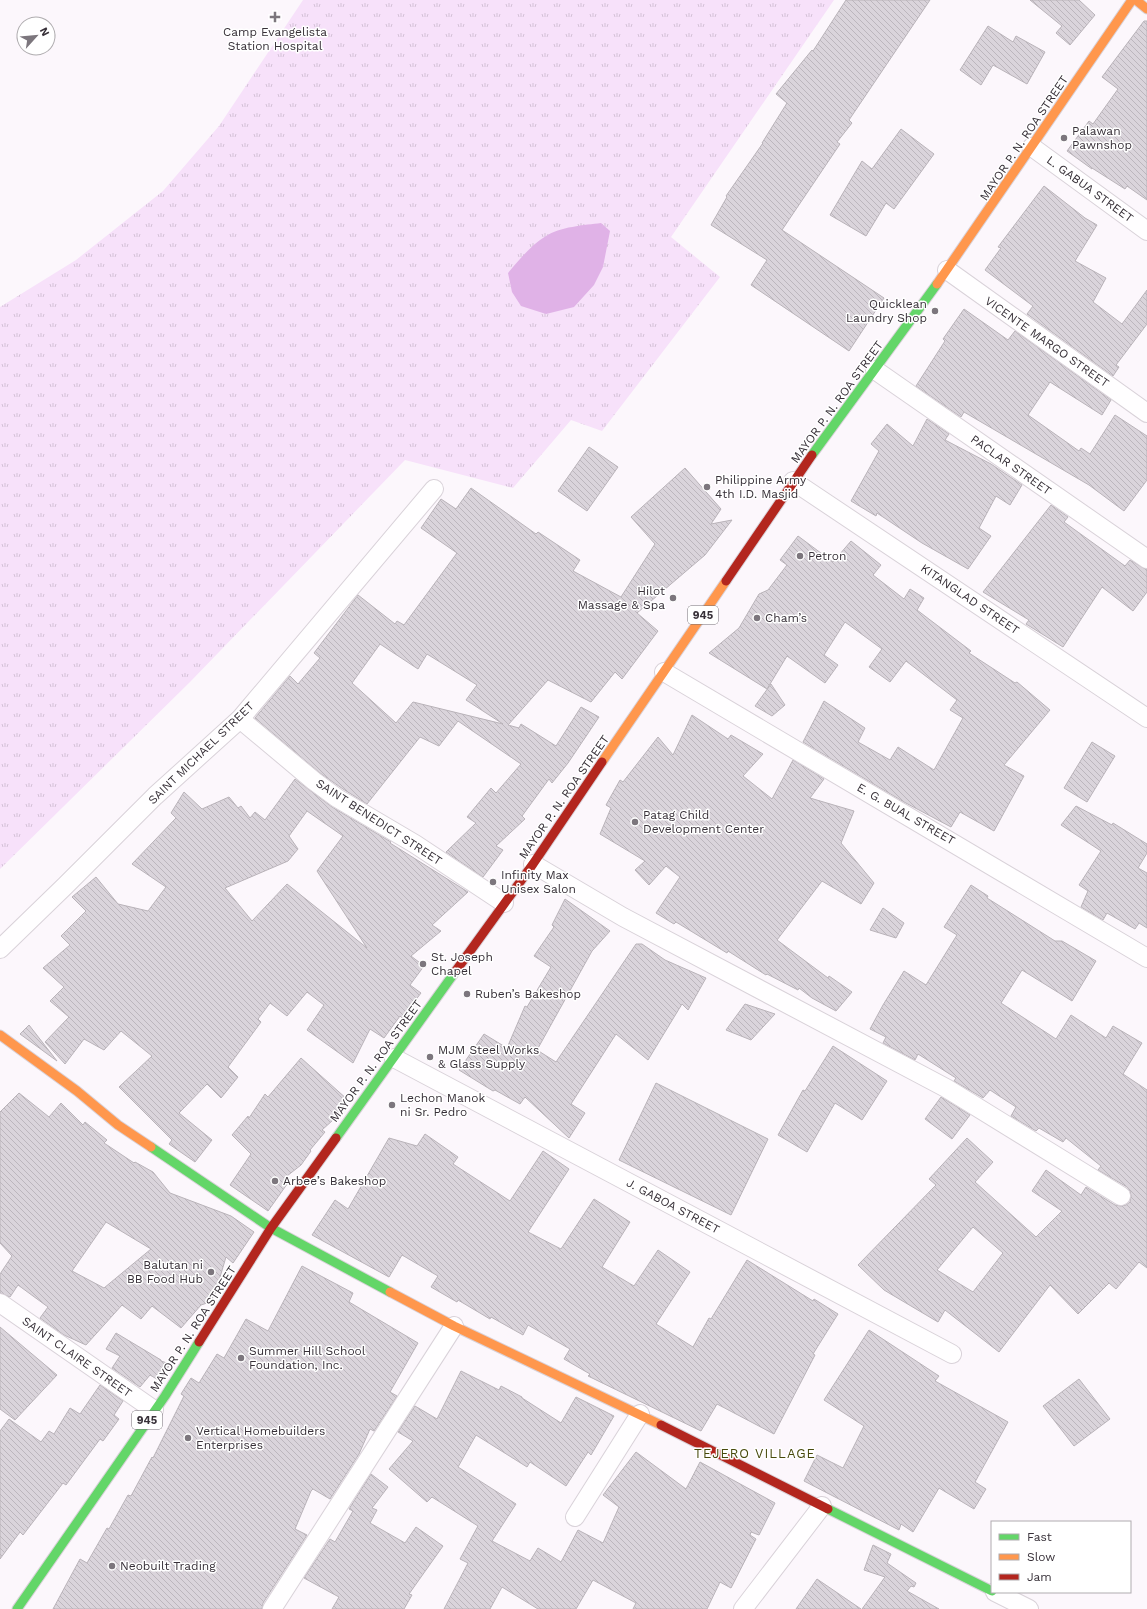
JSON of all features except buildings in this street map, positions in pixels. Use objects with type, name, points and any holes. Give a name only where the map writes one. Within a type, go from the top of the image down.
[{"type":"main road","name":"MAYOR P. N. ROA STREET","points":[[17,1609],[165,1396],[271,1228],[533,864],[793,481],[947,270],[1132,0]]},
{"type":"main road","points":[[1136,0],[1147,9]]},
{"type":"main road","points":[[0,1035],[76,1091],[118,1125],[271,1228],[454,1326],[640,1414],[991,1590]]},
{"type":"street","name":"L. GABUA STREET","points":[[1032,147],[1147,231]]},
{"type":"street","name":"VICENTE MARGO STREET","points":[[947,270],[1147,412]]},
{"type":"street","name":"PACLAR STREET","points":[[875,370],[1147,559]]},
{"type":"street","name":"KITANGLAD STREET","points":[[793,481],[1147,718]]},
{"type":"street","name":"SAINT MICHAEL STREET","points":[[0,949],[155,796],[240,719],[434,489]]},
{"type":"street","name":"E. G. BUAL STREET","points":[[664,672],[1147,958]]},
{"type":"street","name":"SAINT BENEDICT STREET","points":[[240,719],[314,781],[337,798],[415,844],[504,903]]},
{"type":"street","points":[[533,864],[623,917],[946,1088],[1121,1196]]},
{"type":"street","name":"J. GABOA STREET","points":[[394,1058],[952,1354]]},
{"type":"street","name":"SAINT CLAIRE STREET","points":[[0,1303],[154,1410]]},
{"type":"street","points":[[272,1609],[454,1326]]},
{"type":"street","points":[[575,1517],[640,1414]]},
{"type":"street","points":[[743,1609],[822,1506]]},
{"type":"street","points":[[997,1593],[1029,1609]]},
{"type":"green space","points":[[303,0],[834,0],[671,237],[720,277],[602,431],[571,420],[513,488],[405,460],[190,682],[0,869],[0,307],[76,260],[163,191],[219,126]]},
{"type":"shaded area","points":[[601,223],[610,231],[603,267],[594,285],[574,307],[546,314],[521,306],[512,292],[508,273],[526,253],[535,244],[558,230]]},
{"type":"traffic: fast","points":[[812,455],[937,284]]},
{"type":"traffic: fast","points":[[336,1138],[455,972]]},
{"type":"traffic: fast","points":[[151,1147],[271,1228],[390,1292]]},
{"type":"traffic: fast","points":[[17,1609],[165,1396],[199,1342]]},
{"type":"traffic: fast","points":[[828,1509],[991,1590]]},
{"type":"traffic: slow","points":[[937,284],[1132,0]]},
{"type":"traffic: slow","points":[[1136,0],[1147,9]]},
{"type":"traffic: slow","points":[[602,762],[726,581]]},
{"type":"traffic: slow","points":[[0,1035],[77,1091],[118,1125],[151,1147]]},
{"type":"traffic: slow","points":[[390,1292],[454,1326],[661,1425]]},
{"type":"traffic: jam","points":[[726,581],[812,455]]},
{"type":"traffic: jam","points":[[455,972],[533,864],[602,762]]},
{"type":"traffic: jam","points":[[199,1342],[271,1228],[336,1138]]},
{"type":"traffic: jam","points":[[661,1425],[828,1509]]},
{"type":"place","name":"Camp Evangelista Station Hospital","points":[[275,17]]},
{"type":"place","name":"Palawan Pawnshop","points":[[1064,138]]},
{"type":"place","name":"Quicklean Laundry Shop","points":[[935,311]]},
{"type":"place","name":"Philippine Army 4th I.D. Masjid","points":[[707,487]]},
{"type":"place","name":"Petron","points":[[800,556]]},
{"type":"place","name":"Hilot Massage & Spa","points":[[673,598]]},
{"type":"place","name":"Cham’s","points":[[757,618]]},
{"type":"place","name":"Patag Child Development Center","points":[[635,822]]},
{"type":"place","name":"Infinity Max Unisex Salon","points":[[493,882]]},
{"type":"place","name":"St. Joseph Chapel","points":[[423,964]]},
{"type":"place","name":"Ruben’s Bakeshop","points":[[467,994]]},
{"type":"place","name":"MJM Steel Works & Glass Supply","points":[[430,1057]]},
{"type":"place","name":"Lechon Manok ni Sr. Pedro","points":[[392,1105]]},
{"type":"place","name":"Arbee’s Bakeshop","points":[[275,1181]]},
{"type":"place","name":"Balutan ni BB Food Hub","points":[[211,1272]]},
{"type":"place","name":"Summer Hill School Foundation, Inc.","points":[[241,1358]]},
{"type":"place","name":"Vertical Homebuilders Enterprises","points":[[188,1438]]},
{"type":"place","name":"Neobuilt Trading","points":[[112,1566]]},
{"type":"district","name":"TEJERO VILLAGE","points":[[755,1453]]}]
